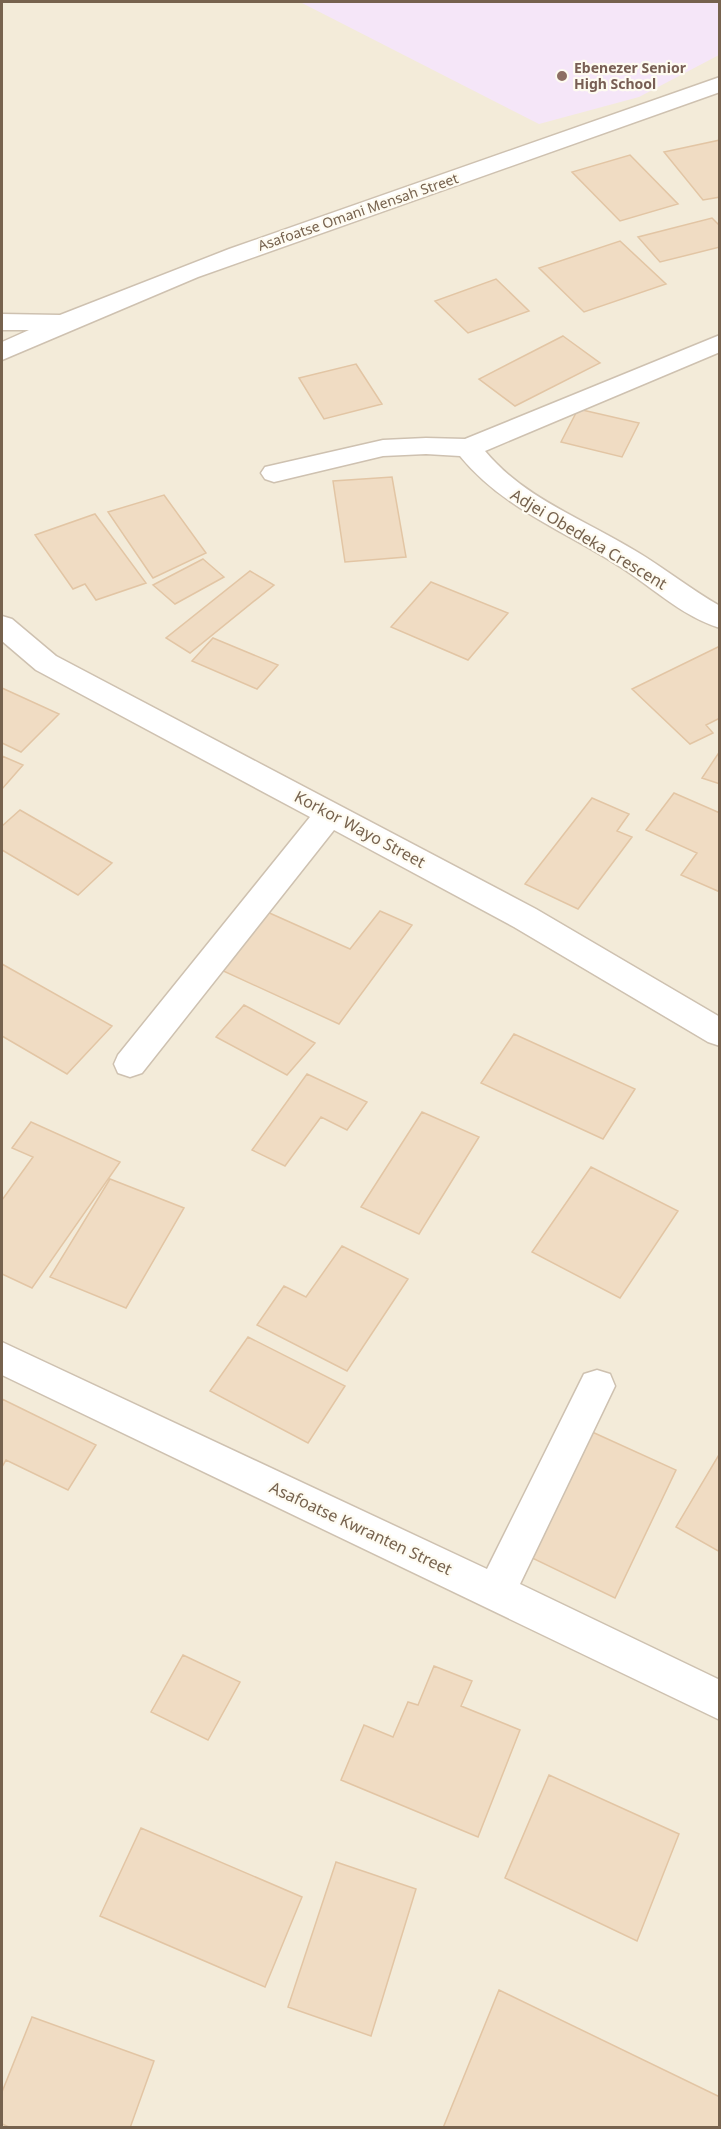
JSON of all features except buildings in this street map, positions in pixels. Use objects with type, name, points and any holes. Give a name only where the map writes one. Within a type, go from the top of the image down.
[{"type":"street","name":"Asafoatse Omani Mensah Street","points":[[2,352],[63,322],[262,245],[595,131],[720,84]]},
{"type":"street","points":[[2,322],[63,322]]},
{"type":"street","points":[[274,474],[383,448],[426,446],[468,448],[720,343]]},
{"type":"street","name":"Adjei Obedeka Crescent","points":[[468,448],[482,468],[503,488],[625,557],[720,618]]},
{"type":"street","name":"Korkor Wayo Street","points":[[2,626],[46,663],[525,918],[720,1033]]},
{"type":"street","points":[[130,1064],[330,813]]},
{"type":"street","name":"Asafoatse Kwranten Street","points":[[2,1358],[720,1701]]},
{"type":"street","points":[[496,1592],[597,1386]]},
{"type":"shaded area","points":[[2,2],[719,2],[719,2127],[2,2127]]},
{"type":"shaded area","name":"Ebenezer Senior High School","points":[[300,2],[719,2],[719,55],[639,97],[539,124]]},
{"type":"place","name":"Ebenezer Senior High School","points":[[562,76]]}]
